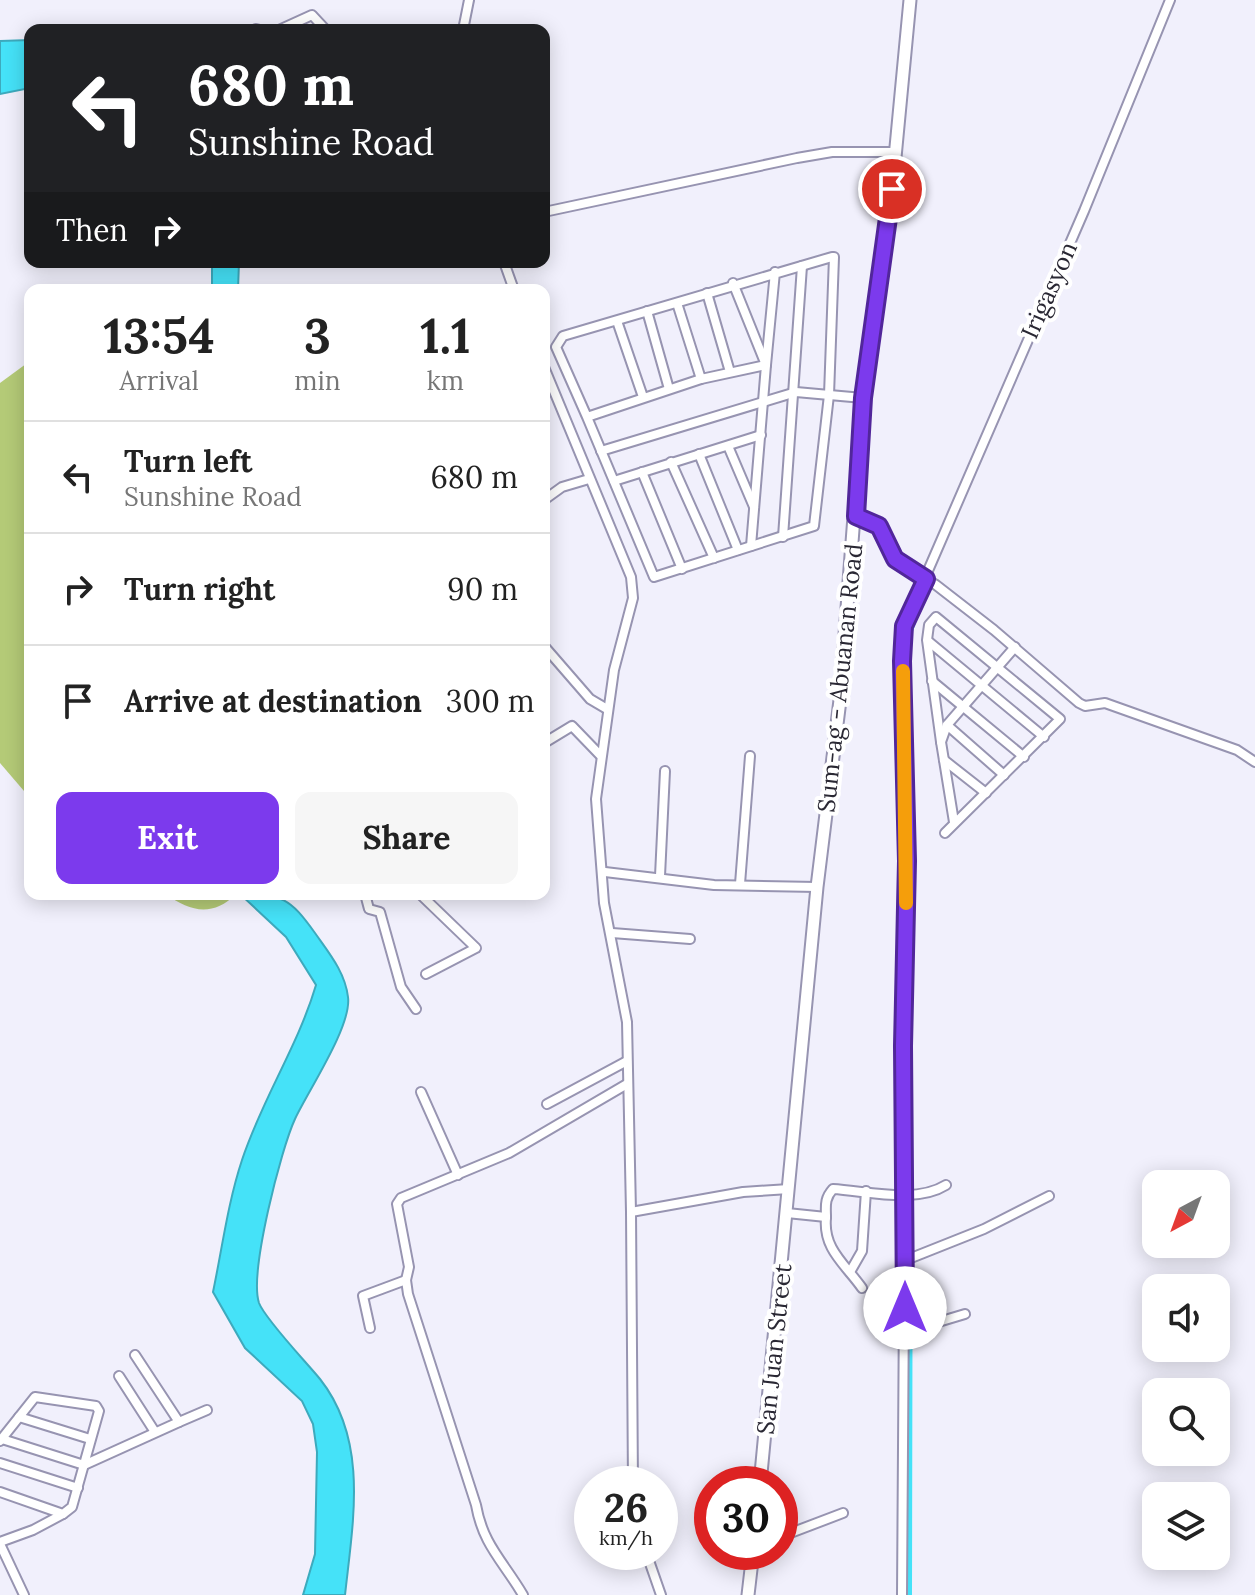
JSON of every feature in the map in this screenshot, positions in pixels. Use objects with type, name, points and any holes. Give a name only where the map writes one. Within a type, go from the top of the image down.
[{"type":"main road","name":"Sum-ag - Abuanan Road","points":[[787,1213],[817,887],[840,700],[863,398],[895,152],[910,0]]},
{"type":"main road","name":"San Juan Street","points":[[762,1466],[787,1213]]},
{"type":"main road","points":[[748,1595],[751,1570]]},
{"type":"street","points":[[464,24],[469,0]]},
{"type":"street","name":"Irigasyon","points":[[902,1595],[909,1258],[903,1046],[907,861],[902,661],[904,626],[1170,0]]},
{"type":"street","points":[[292,24],[312,15],[320,24]]},
{"type":"street","points":[[550,211],[832,152],[895,152]]},
{"type":"street","points":[[835,259],[829,395],[817,519],[810,529],[654,577],[557,341],[563,336],[775,272],[835,259]]},
{"type":"street","points":[[783,537],[796,392],[802,266]]},
{"type":"street","points":[[751,546],[775,272]]},
{"type":"street","points":[[733,283],[766,365]]},
{"type":"street","points":[[707,293],[730,372]]},
{"type":"street","points":[[677,303],[701,379]]},
{"type":"street","points":[[647,311],[669,389]]},
{"type":"street","points":[[617,321],[643,397]]},
{"type":"street","points":[[587,417],[701,379],[766,365]]},
{"type":"street","points":[[550,382],[631,577],[633,598],[607,709],[596,799],[605,872],[604,903],[627,1022],[633,1466]]},
{"type":"street","points":[[601,451],[796,392],[863,398]]},
{"type":"street","points":[[614,481],[761,435]]},
{"type":"street","points":[[728,446],[754,508]]},
{"type":"street","points":[[699,454],[738,550]]},
{"type":"street","points":[[671,462],[714,558]]},
{"type":"street","points":[[642,472],[682,569]]},
{"type":"street","points":[[550,496],[562,487],[589,479]]},
{"type":"street","points":[[856,516],[879,526],[895,559],[1015,647],[1079,703],[1085,706],[1105,703],[1237,750],[1255,762]]},
{"type":"street","points":[[945,833],[1060,721],[1059,717],[936,617],[929,625],[927,640],[954,822]]},
{"type":"street","points":[[927,640],[1044,737]]},
{"type":"street","points":[[941,742],[947,725],[1015,647]]},
{"type":"street","points":[[550,653],[590,699],[607,709]]},
{"type":"street","points":[[932,680],[1024,757]]},
{"type":"street","points":[[947,725],[1004,775]]},
{"type":"street","points":[[550,737],[572,726],[600,755]]},
{"type":"street","points":[[740,884],[750,756]]},
{"type":"street","points":[[944,760],[986,793]]},
{"type":"street","points":[[660,876],[665,771]]},
{"type":"street","points":[[605,872],[660,876],[714,885],[817,887]]},
{"type":"street","points":[[367,900],[369,909],[380,912],[401,987],[416,1009]]},
{"type":"street","points":[[426,900],[476,948],[426,974]]},
{"type":"street","points":[[612,933],[690,939]]},
{"type":"street","points":[[547,1104],[627,1061]]},
{"type":"street","points":[[523,1595],[484,1540],[406,1280],[409,1267],[398,1201],[509,1153],[627,1084]]},
{"type":"street","points":[[421,1092],[458,1175]]},
{"type":"street","points":[[862,1288],[823,1234],[826,1201],[833,1189],[909,1194],[946,1185]]},
{"type":"street","points":[[631,1212],[743,1192],[789,1189]]},
{"type":"street","points":[[850,1272],[862,1251],[866,1191]]},
{"type":"street","points":[[909,1258],[984,1229],[1049,1196]]},
{"type":"street","points":[[787,1213],[826,1217]]},
{"type":"street","points":[[370,1328],[363,1296],[406,1280]]},
{"type":"street","points":[[907,1332],[965,1314]]},
{"type":"street","points":[[135,1355],[179,1422]]},
{"type":"street","points":[[119,1376],[155,1432]]},
{"type":"street","points":[[24,1595],[0,1543],[33,1530],[72,1507],[78,1488],[84,1465],[90,1439],[99,1411],[96,1406],[37,1397],[1,1440],[84,1465],[207,1410]]},
{"type":"street","points":[[19,1417],[90,1439]]},
{"type":"street","points":[[0,1463],[78,1488]]},
{"type":"street","points":[[0,1492],[63,1514]]},
{"type":"street","points":[[798,1530],[843,1513]]},
{"type":"street","points":[[652,1570],[661,1595]]},
{"type":"green space","points":[[24,365],[24,791],[0,763],[0,383]]},
{"type":"green space","points":[[176,900],[228,900],[210,909],[184,905]]},
{"type":"water","points":[[24,40],[24,89],[0,94],[0,41]]},
{"type":"water","points":[[212,268],[239,268],[238,284],[212,284]]},
{"type":"water","points":[[246,900],[284,900],[299,912],[336,963],[348,997],[336,1041],[295,1119],[282,1156],[262,1240],[257,1288],[263,1310],[320,1379],[346,1428],[352,1455],[354,1510],[345,1595],[303,1595],[315,1554],[317,1452],[313,1424],[302,1401],[245,1348],[213,1292],[242,1160],[259,1116],[300,1030],[316,985],[286,937]]},
{"type":"waterway","points":[[907,636],[926,584]]},
{"type":"waterway","points":[[908,1595],[909,1069]]},
{"type":"slow traffic","points":[[903,671],[906,903]]},
{"type":"route","points":[[892,189],[863,398],[856,516],[879,526],[895,559],[926,579],[904,626],[902,661],[907,861],[903,1046],[905,1308]]}]
